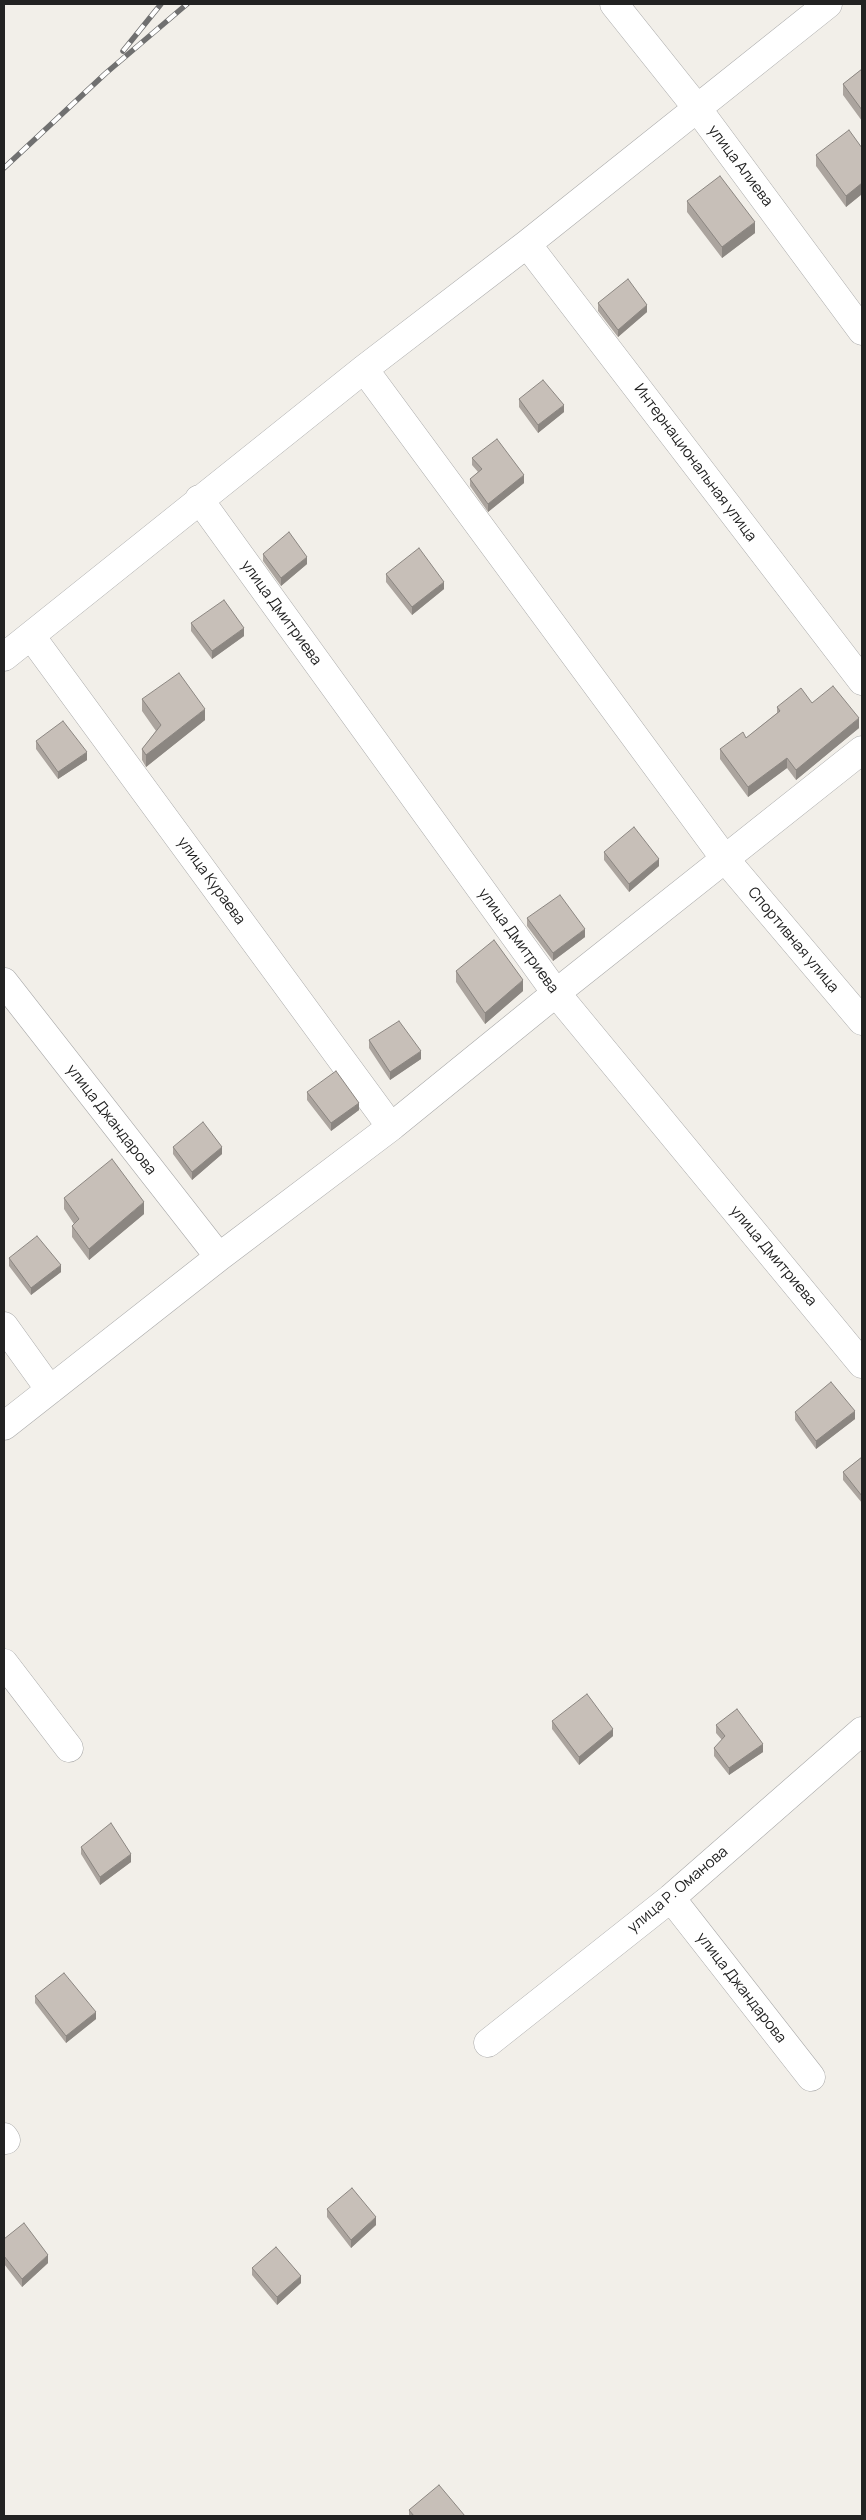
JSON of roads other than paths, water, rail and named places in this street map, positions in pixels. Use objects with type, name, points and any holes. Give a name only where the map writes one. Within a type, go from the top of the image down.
[{"type":"street","name":"улица Алиева","points":[[614,4],[697,108],[862,331]]},
{"type":"street","points":[[4,657],[364,369],[527,244],[828,4]]},
{"type":"street","name":"Интернациональная улица","points":[[527,244],[862,681]]},
{"type":"street","name":"Спортивная улица","points":[[364,369],[725,859],[862,1021]]},
{"type":"street","name":"улица Дмитриева","points":[[199,500],[556,993],[862,1364]]},
{"type":"street","name":"улица Кураева","points":[[31,636],[392,1127]]},
{"type":"street","points":[[4,1426],[219,1257],[392,1127],[556,993],[862,750]]},
{"type":"street","name":"улица Джандарова","points":[[4,982],[219,1257]]},
{"type":"street","points":[[4,1326],[50,1390]]},
{"type":"street","points":[[4,1663],[69,1748]]},
{"type":"street","name":"улица Р. Оманова","points":[[488,2043],[858,1745]]},
{"type":"street","name":"улица Джандарова","points":[[670,1898],[811,2077]]},
{"type":"railway","points":[[123,51],[161,4]]},
{"type":"railway","points":[[4,168],[106,73],[187,4]]}]
